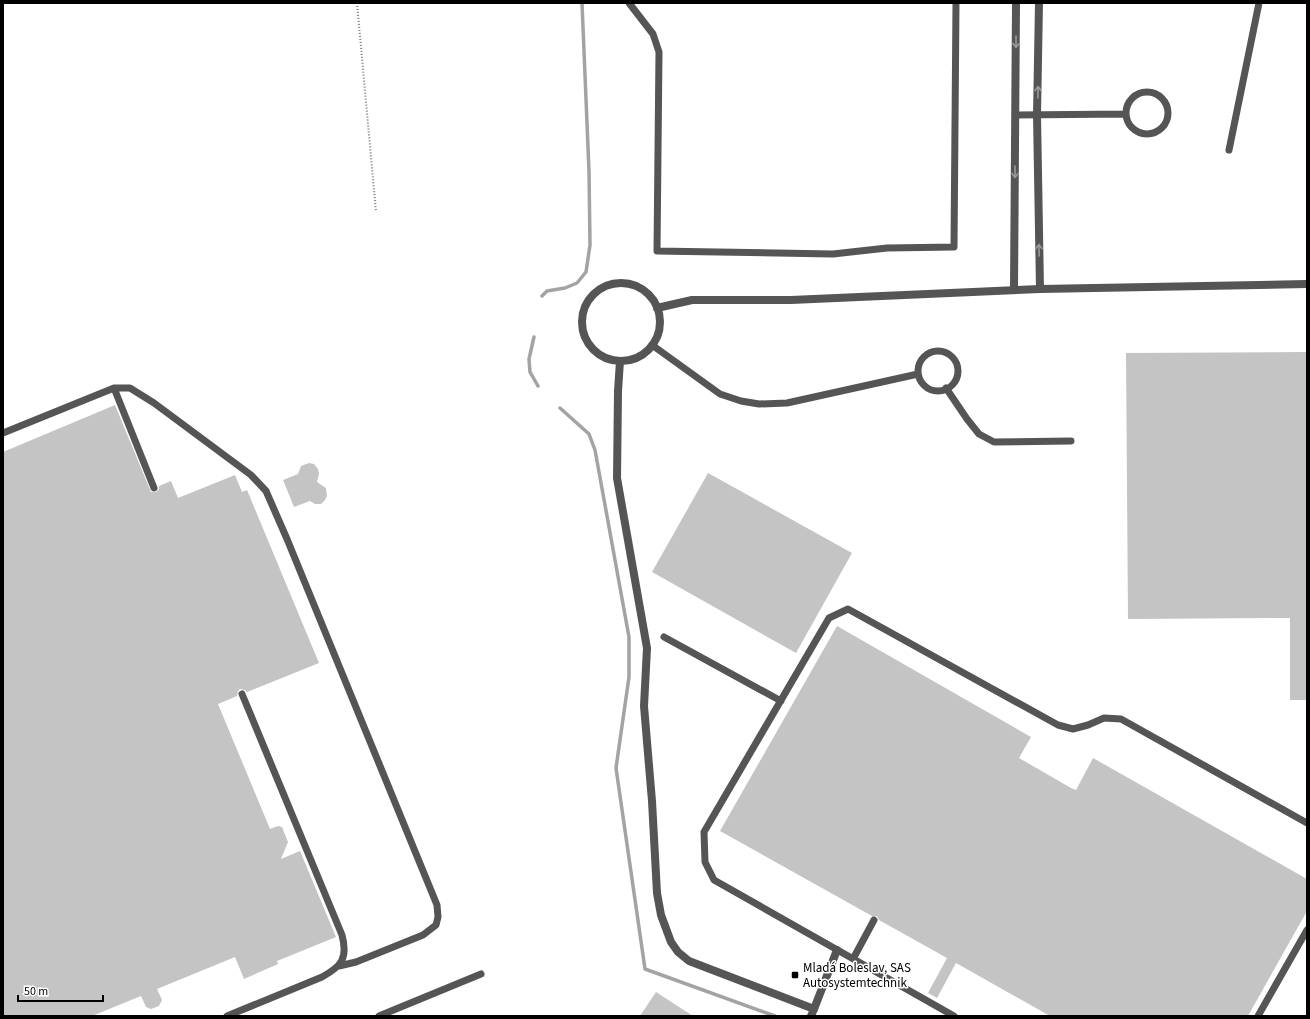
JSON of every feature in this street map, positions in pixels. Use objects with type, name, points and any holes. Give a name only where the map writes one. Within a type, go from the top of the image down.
[{"type":"street","points":[[1014,290],[1016,3]]},
{"type":"street","points":[[1038,3],[1040,288]]},
{"type":"street","points":[[620,283],[632,284],[643,290],[651,298],[657,308],[660,321],[658,334],[652,345],[643,354],[632,360],[610,360],[602,356],[586,340],[582,327],[583,313],[588,301],[596,292],[608,285],[620,283]]},
{"type":"street","points":[[657,308],[692,300],[791,300],[1040,288],[1307,284]]},
{"type":"street","points":[[620,361],[618,391],[617,478],[647,648],[644,706],[652,801],[657,893],[661,915],[671,942],[678,952],[689,961],[813,1012],[837,950]]},
{"type":"lane","points":[[629,3],[653,34],[659,52],[657,252],[833,254],[887,248],[954,246],[956,3]]},
{"type":"lane","points":[[1229,150],[1259,3]]},
{"type":"lane","points":[[1147,92],[1160,96],[1167,108],[1168,115],[1166,122],[1157,132],[1143,134],[1131,127],[1126,114],[1127,107],[1134,96],[1147,92]]},
{"type":"lane","points":[[1016,115],[1126,114]]},
{"type":"lane","points":[[652,345],[720,394],[741,402],[759,404],[787,403],[918,374]]},
{"type":"lane","points":[[942,351],[948,354],[956,363],[957,376],[954,382],[946,388],[937,390],[930,389],[925,385],[918,374],[920,362],[924,356],[929,353],[942,351]]},
{"type":"lane","points":[[114,388],[154,488]]},
{"type":"lane","points":[[3,434],[114,388],[130,388],[154,403],[251,475],[266,491],[437,905],[438,917],[436,925],[423,935],[356,962],[339,966],[322,977],[227,1016]]},
{"type":"lane","points":[[946,388],[967,420],[979,434],[994,442],[1071,441]]},
{"type":"lane","points":[[954,1016],[714,880],[705,862],[704,832],[829,618],[848,609],[1058,725],[1073,729],[1088,725],[1104,718],[1122,719],[1307,823]]},
{"type":"lane","points":[[664,637],[781,701]]},
{"type":"lane","points":[[242,694],[342,935],[345,950],[343,959],[339,966]]},
{"type":"lane","points":[[853,959],[874,920]]},
{"type":"lane","points":[[1258,1016],[1307,930]]},
{"type":"lane","points":[[379,1016],[481,974]]},
{"type":"path","points":[[357,3],[376,212]]},
{"type":"building","points":[[1307,352],[1307,700],[1290,700],[1290,618],[1128,619],[1126,353]]},
{"type":"building","points":[[115,405],[151,492],[156,492],[159,489],[159,486],[171,481],[178,498],[235,475],[242,492],[247,490],[319,663],[247,692],[240,689],[237,696],[218,704],[270,829],[278,826],[282,827],[288,842],[281,859],[300,851],[336,937],[277,961],[278,964],[244,979],[235,957],[157,989],[162,1000],[159,1006],[151,1009],[146,1007],[141,996],[92,1016],[3,1016],[3,452]]},
{"type":"building","points":[[309,463],[314,464],[318,469],[319,474],[317,482],[326,488],[327,496],[321,504],[315,504],[310,501],[294,507],[283,480],[298,474],[301,466]]},
{"type":"building","points":[[708,473],[852,553],[796,653],[652,572]]},
{"type":"building","points":[[837,626],[1031,737],[1019,758],[1071,788],[1076,790],[1093,758],[1307,879],[1307,911],[1248,1016],[1050,1016],[956,963],[937,998],[928,993],[947,958],[879,920],[877,916],[872,916],[720,831]]},
{"type":"building","points":[[656,992],[693,1016],[640,1016]]},
{"type":"waterway","points":[[542,296],[547,291],[565,288],[577,283],[586,272],[590,245],[589,171],[582,3]]},
{"type":"waterway","points":[[534,337],[529,359],[530,372],[538,386]]},
{"type":"waterway","points":[[560,408],[589,434],[595,450],[629,637],[629,677],[616,768],[645,969],[775,1016]]},
{"type":"place","name":"Mladá Boleslav, SAS Autosystemtechnik","points":[[795,975]]}]
